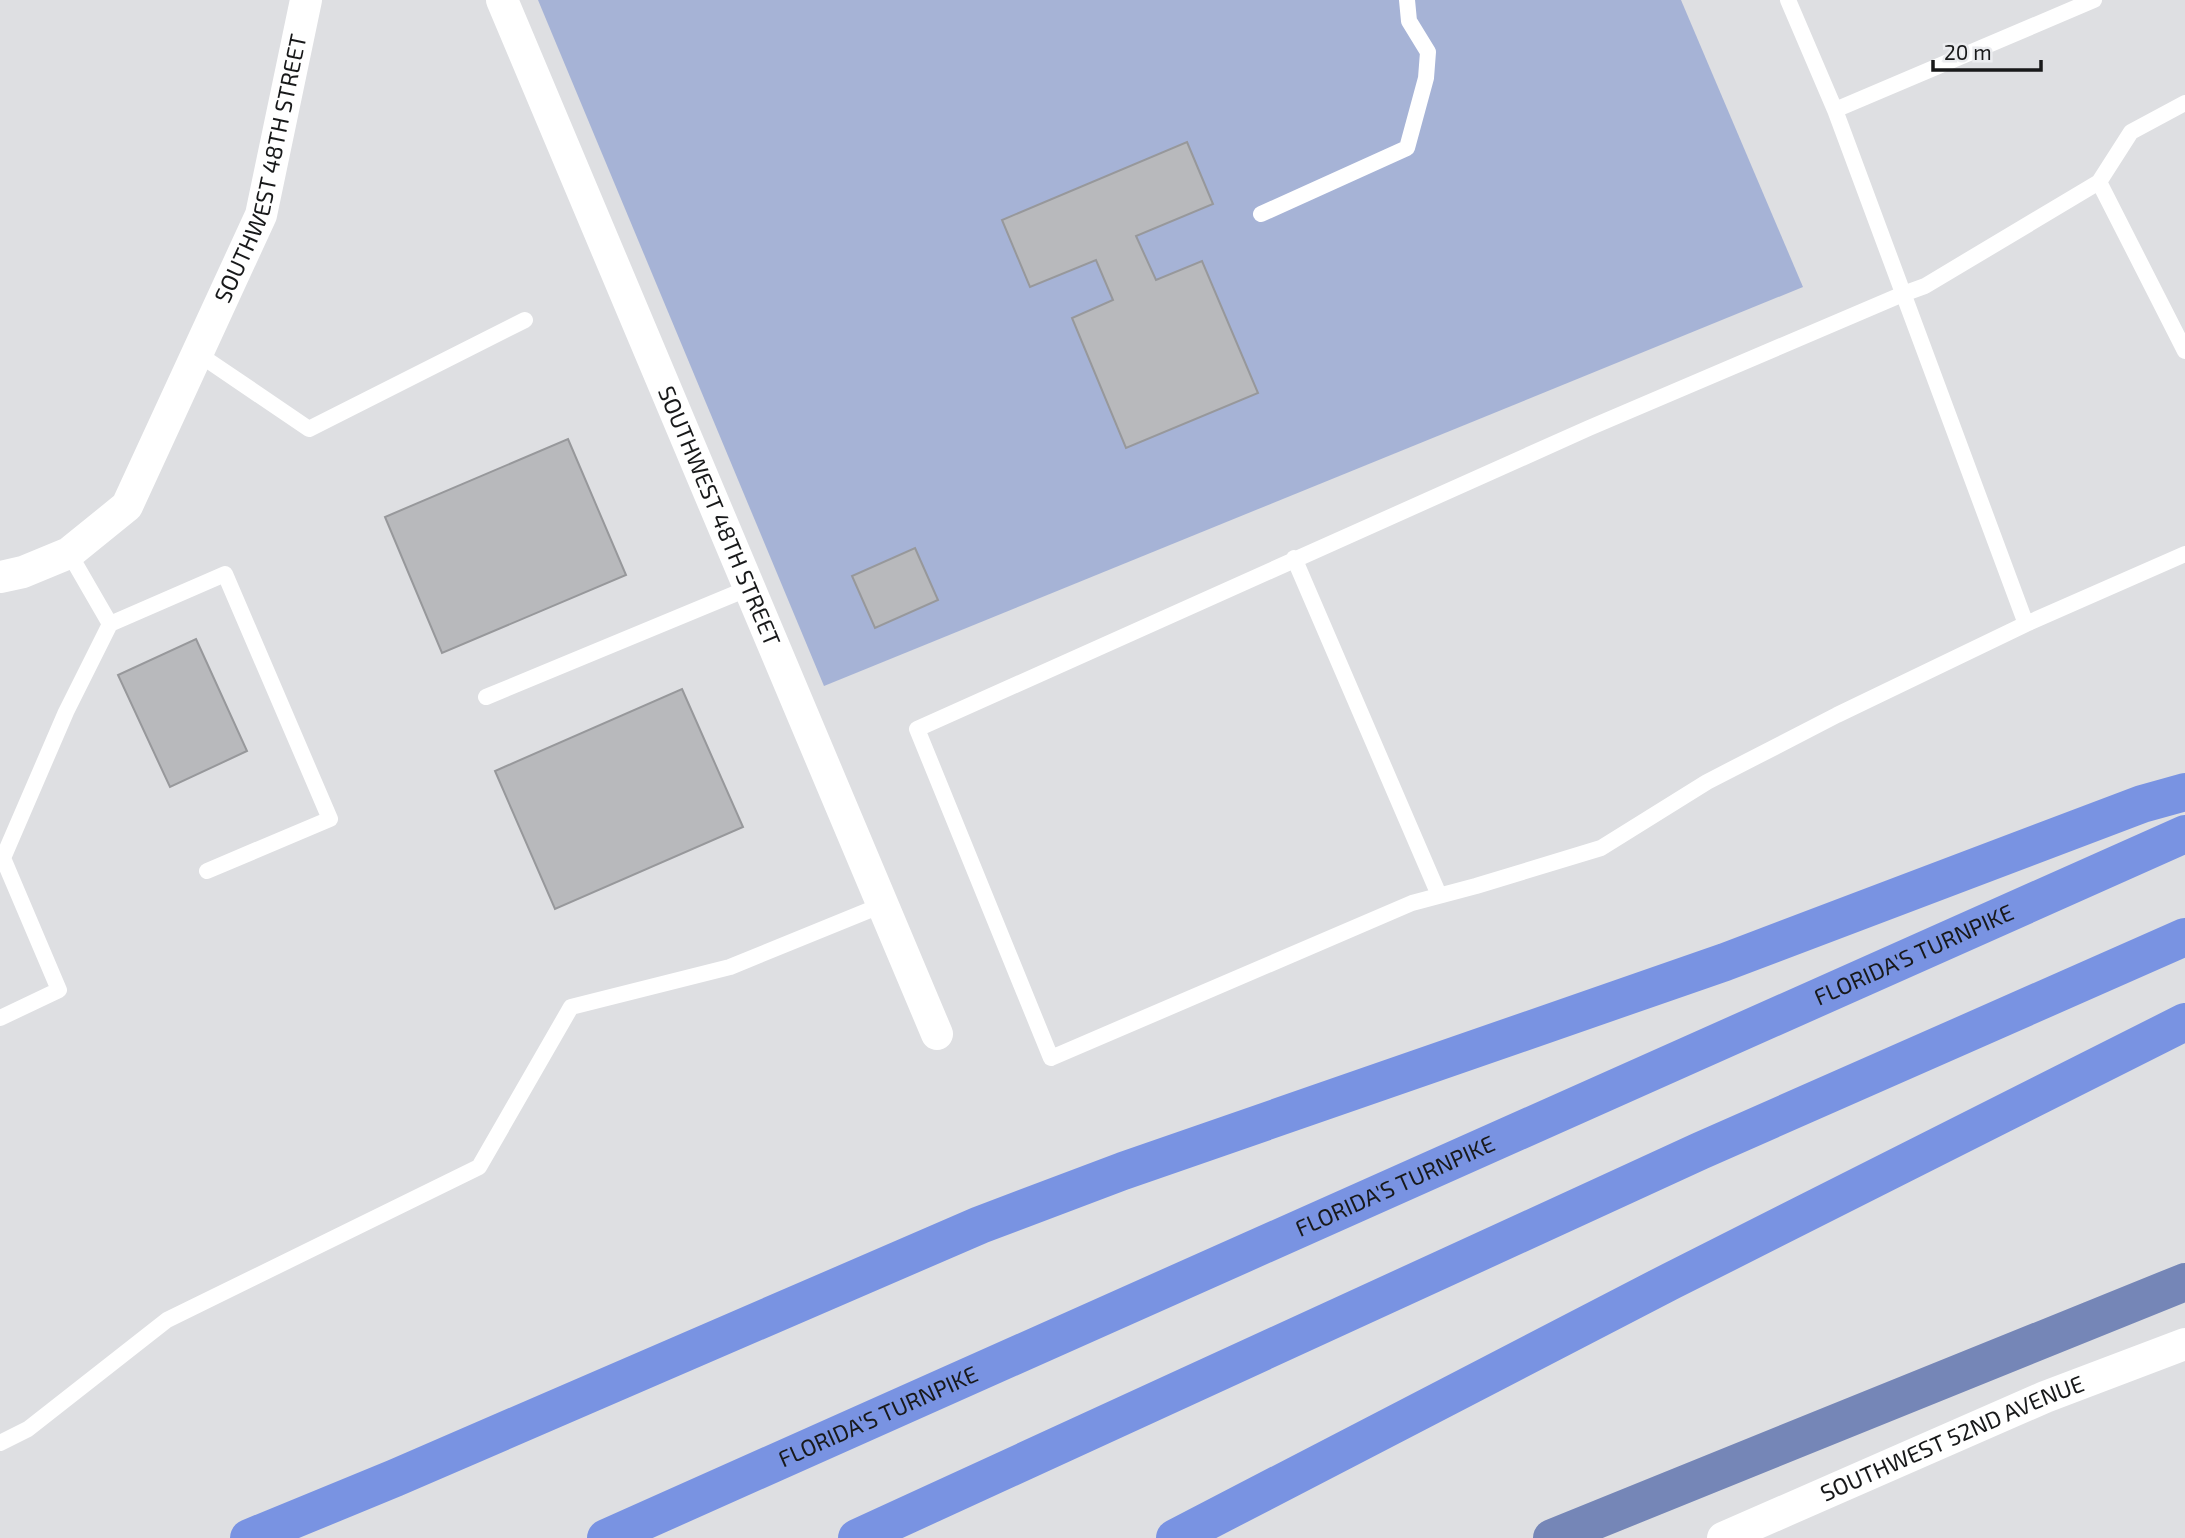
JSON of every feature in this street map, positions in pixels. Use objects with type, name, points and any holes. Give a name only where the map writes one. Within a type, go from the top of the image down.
[{"type":"highway","points":[[249,1538],[395,1478],[993,1220],[1123,1171],[1725,962],[2143,804],[2185,792]]},
{"type":"highway","name":"FLORIDA'S TURNPIKE","points":[[606,1538],[2185,834]]},
{"type":"highway","points":[[857,1538],[1700,1151],[2185,937]]},
{"type":"highway","points":[[1175,1538],[1659,1287],[2185,1022]]},
{"type":"street","name":"SOUTHWEST 48TH STREET","points":[[0,577],[23,572],[69,553],[127,506],[261,215],[306,0]]},
{"type":"street","name":"SOUTHWEST 48TH STREET","points":[[502,0],[937,1034]]},
{"type":"street","name":"SOUTHWEST 52ND AVENUE","points":[[1723,1538],[2045,1397],[2185,1344]]},
{"type":"lane","points":[[1261,214],[1407,148],[1426,78],[1428,52],[1409,21],[1406,0]]},
{"type":"lane","points":[[1788,0],[1835,110],[2026,624]]},
{"type":"lane","points":[[1835,110],[2094,0]]},
{"type":"lane","points":[[2185,103],[2131,132],[2099,183],[1925,286],[1589,428],[917,729],[1051,1058],[1412,903],[1601,848],[1726,772],[2026,624],[2185,554]]},
{"type":"lane","points":[[2099,183],[2185,351]]},
{"type":"lane","points":[[197,353],[309,429],[525,320]]},
{"type":"lane","points":[[69,553],[110,624]]},
{"type":"lane","points":[[1294,558],[1439,895]]},
{"type":"lane","points":[[0,1018],[59,990],[3,858],[66,712],[110,624],[225,574],[330,818],[207,871]]},
{"type":"lane","points":[[486,697],[749,588]]},
{"type":"lane","points":[[0,1443],[28,1430],[167,1320],[478,1167],[571,1007],[730,967],[882,905]]},
{"type":"shaded area","points":[[538,0],[1681,0],[1803,287],[824,686]]},
{"type":"building","points":[[1187,142],[1213,204],[1136,236],[1156,280],[1202,261],[1258,393],[1126,448],[1072,318],[1113,300],[1096,260],[1030,287],[1002,220]]},
{"type":"building","points":[[568,439],[626,575],[442,653],[385,517]]},
{"type":"building","points":[[915,548],[938,600],[875,628],[852,576]]},
{"type":"building","points":[[196,639],[247,751],[170,787],[118,675]]},
{"type":"building","points":[[682,689],[743,827],[555,909],[495,771]]},
{"type":"waterway","points":[[1552,1538],[2185,1282]]}]
